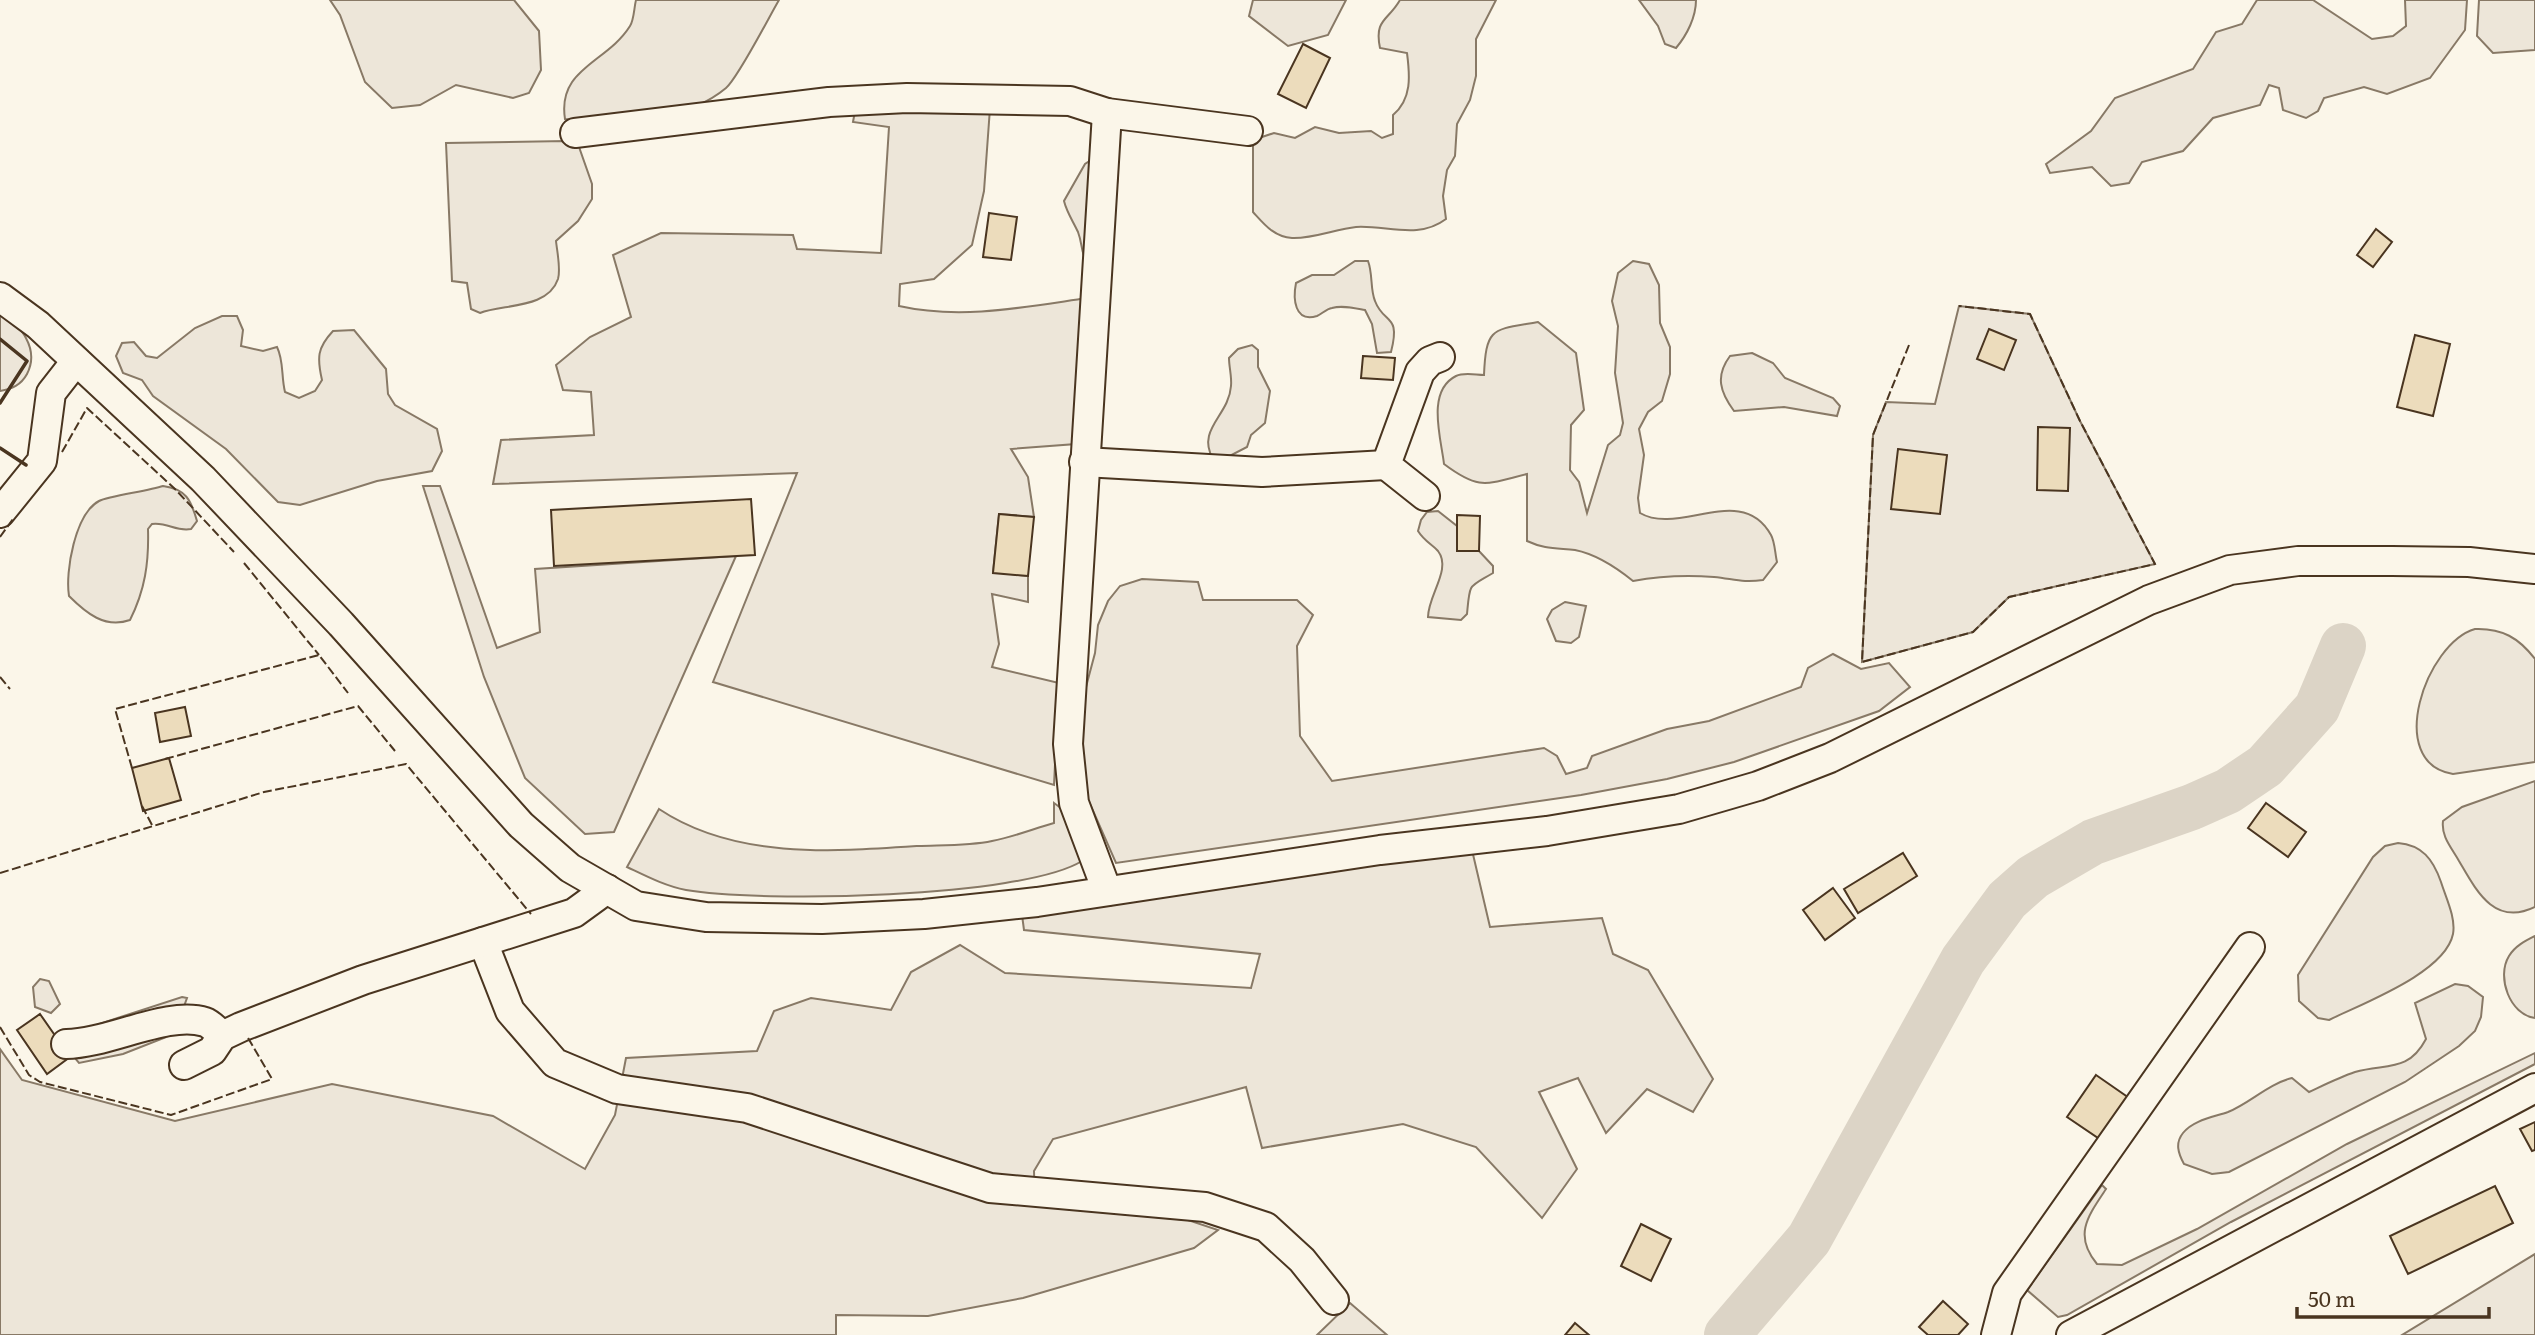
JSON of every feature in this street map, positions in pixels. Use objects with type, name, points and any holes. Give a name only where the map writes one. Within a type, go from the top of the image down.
[{"type":"street","points":[[575,132],[829,102],[907,98],[1070,101],[1107,113],[1248,131]]},
{"type":"street","points":[[1107,113],[1083,462],[1068,744],[1069,775],[1074,803],[1107,891]]},
{"type":"street","points":[[0,297],[38,325],[232,509],[341,624],[521,825],[570,868],[636,906],[706,917],[822,919],[924,914],[1107,891],[1380,850],[1547,831],[1679,809],[1758,786],[1830,758],[2150,600],[2230,570],[2298,561],[2469,562],[2535,569]]},
{"type":"street","points":[[1386,465],[1420,372],[1430,361],[1440,357]]},
{"type":"street","points":[[0,513],[41,461],[51,393],[76,361]]},
{"type":"street","points":[[1083,462],[1262,472],[1386,465],[1425,496]]},
{"type":"street","points":[[184,1065],[212,1051],[222,1036],[363,980],[573,913],[607,889]]},
{"type":"street","points":[[483,942],[510,1011],[555,1063],[617,1088],[747,1108],[990,1188],[1205,1207],[1266,1227],[1301,1260],[1334,1300]]},
{"type":"street","points":[[1996,1335],[2007,1293],[2250,947]]},
{"type":"street","points":[[66,1044],[85,1044],[149,1026],[188,1020],[208,1022],[222,1036]]},
{"type":"street","points":[[2071,1335],[2535,1088]]},
{"type":"shaded area","points":[[330,0],[514,0],[539,31],[541,70],[529,93],[513,98],[456,85],[420,105],[392,108],[365,82],[340,15]]},
{"type":"shaded area","points":[[636,0],[779,0],[731,82],[709,100],[670,114],[649,117],[565,119],[565,102],[569,88],[576,77],[620,39],[630,26]]},
{"type":"shaded area","points":[[1253,0],[1346,0],[1328,35],[1288,46],[1249,16]]},
{"type":"shaded area","points":[[1400,0],[1496,0],[1476,39],[1476,76],[1470,100],[1457,124],[1455,156],[1447,170],[1443,196],[1446,219],[1424,229],[1413,230],[1356,227],[1300,238],[1286,237],[1275,232],[1253,212],[1253,140],[1274,133],[1295,138],[1315,127],[1339,133],[1371,131],[1382,138],[1393,134],[1393,115],[1407,94],[1407,53],[1380,48],[1379,31],[1383,21]]},
{"type":"shaded area","points":[[1639,0],[1696,0],[1690,26],[1676,48],[1665,44],[1658,26]]},
{"type":"shaded area","points":[[2257,0],[2313,0],[2372,39],[2393,36],[2406,26],[2405,0],[2467,0],[2465,30],[2430,78],[2387,94],[2364,87],[2324,98],[2318,111],[2306,118],[2283,110],[2279,88],[2269,85],[2260,105],[2213,118],[2183,151],[2142,162],[2129,183],[2111,186],[2092,167],[2050,173],[2046,164],[2091,131],[2115,98],[2193,69],[2216,32],[2242,24]]},
{"type":"shaded area","points":[[2479,0],[2535,0],[2535,50],[2493,53],[2477,36]]},
{"type":"shaded area","points":[[990,108],[984,191],[972,245],[934,279],[900,284],[899,306],[946,312],[993,311],[1087,298],[1076,444],[1011,449],[1028,477],[1034,517],[999,514],[993,572],[1028,576],[1028,602],[992,594],[999,644],[992,667],[1059,683],[1054,785],[713,682],[797,473],[493,484],[501,440],[594,435],[591,392],[563,390],[556,365],[590,337],[631,317],[613,255],[661,233],[793,235],[797,249],[881,253],[889,127],[853,122],[855,111]]},
{"type":"shaded area","points":[[566,141],[579,147],[592,184],[592,199],[578,221],[556,241],[559,275],[553,289],[545,296],[524,304],[480,313],[471,309],[467,283],[452,281],[446,143]]},
{"type":"shaded area","points":[[1097,156],[1110,161],[1118,177],[1115,199],[1089,264],[1064,201],[1085,164]]},
{"type":"shaded area","points":[[1355,261],[1368,261],[1375,301],[1393,325],[1394,340],[1391,352],[1377,353],[1372,324],[1365,310],[1336,307],[1309,317],[1299,313],[1297,308],[1296,283],[1312,275],[1334,275]]},
{"type":"shaded area","points":[[1633,261],[1649,264],[1659,285],[1660,323],[1670,347],[1670,374],[1662,401],[1648,412],[1639,429],[1644,455],[1638,498],[1640,513],[1673,519],[1727,511],[1744,512],[1759,520],[1771,535],[1777,562],[1763,580],[1683,576],[1633,581],[1590,555],[1527,541],[1527,474],[1492,482],[1475,482],[1444,464],[1438,416],[1441,392],[1456,376],[1484,375],[1487,347],[1495,333],[1502,329],[1538,322],[1576,353],[1584,410],[1571,425],[1570,470],[1579,482],[1587,513],[1608,445],[1620,435],[1623,423],[1615,373],[1618,326],[1612,301],[1618,273]]},
{"type":"shaded area","points":[[1959,306],[2030,314],[2080,421],[2155,564],[2009,597],[1973,632],[1862,662],[1873,435],[1886,402],[1935,404]]},
{"type":"shaded area","points":[[0,307],[26,337],[31,364],[19,384],[0,391]]},
{"type":"shaded area","points":[[222,316],[237,316],[243,330],[241,346],[263,351],[277,347],[285,392],[299,398],[315,391],[322,380],[320,354],[328,337],[333,331],[354,330],[386,369],[388,394],[395,405],[437,429],[442,451],[432,471],[377,481],[300,505],[278,502],[226,449],[153,396],[142,380],[123,373],[116,356],[122,343],[134,342],[146,356],[157,358],[195,328]]},
{"type":"shaded area","points":[[1252,345],[1258,350],[1258,367],[1270,391],[1265,423],[1251,435],[1247,447],[1222,460],[1213,459],[1208,439],[1229,397],[1229,358],[1238,349]]},
{"type":"shaded area","points":[[1752,353],[1773,363],[1785,378],[1833,398],[1840,406],[1837,416],[1784,407],[1734,411],[1723,391],[1722,370],[1730,356]]},
{"type":"shaded area","points":[[163,486],[177,490],[186,497],[197,521],[191,529],[186,530],[152,524],[148,529],[143,587],[130,620],[112,622],[96,618],[69,596],[70,559],[84,518],[99,501]]},
{"type":"shaded area","points":[[423,486],[440,486],[497,648],[540,632],[535,569],[736,556],[614,832],[585,834],[525,778],[484,677]]},
{"type":"shaded area","points":[[1438,511],[1457,526],[1457,551],[1479,551],[1493,566],[1493,573],[1472,587],[1467,614],[1461,620],[1428,617],[1441,574],[1442,558],[1418,531],[1427,512]]},
{"type":"shaded area","points":[[1142,579],[1198,582],[1203,600],[1297,600],[1313,615],[1297,646],[1300,736],[1332,781],[1544,748],[1557,756],[1566,774],[1587,768],[1592,756],[1667,729],[1709,721],[1801,687],[1808,668],[1833,654],[1861,669],[1889,663],[1910,687],[1879,711],[1734,762],[1667,779],[1581,795],[1116,863],[1079,779],[1078,717],[1095,653],[1098,625],[1108,601],[1120,586]]},
{"type":"shaded area","points":[[1565,602],[1586,606],[1579,637],[1571,643],[1556,641],[1547,619],[1552,610]]},
{"type":"shaded area","points":[[2475,629],[2494,630],[2509,636],[2523,645],[2535,659],[2535,762],[2453,774],[2432,765],[2420,749],[2417,727],[2420,703],[2428,678],[2441,656],[2457,639]]},
{"type":"shaded area","points":[[2535,781],[2535,907],[2521,912],[2508,912],[2497,909],[2488,902],[2472,883],[2448,842],[2443,821],[2462,807]]},
{"type":"shaded area","points":[[1054,803],[1065,811],[1082,861],[1051,873],[1005,883],[889,894],[722,894],[686,890],[627,867],[659,809],[688,825],[719,837],[751,844],[851,850],[983,843],[1054,823]]},
{"type":"shaded area","points":[[2398,843],[2420,850],[2438,874],[2453,921],[2453,934],[2447,948],[2419,974],[2381,996],[2329,1020],[2318,1018],[2299,1001],[2298,975],[2373,857],[2385,846]]},
{"type":"shaded area","points":[[1472,850],[1490,927],[1602,918],[1613,954],[1648,970],[1713,1079],[1693,1112],[1647,1089],[1606,1133],[1578,1078],[1539,1092],[1577,1169],[1542,1218],[1476,1147],[1403,1124],[1262,1148],[1246,1087],[1053,1139],[1034,1171],[1035,1206],[1188,1220],[1218,1230],[1194,1248],[1023,1298],[928,1316],[836,1315],[836,1335],[0,1335],[0,1049],[22,1080],[175,1121],[332,1084],[493,1116],[585,1169],[615,1115],[626,1058],[757,1051],[774,1011],[811,998],[891,1010],[911,972],[960,945],[1005,973],[1251,988],[1260,954],[1024,930],[1022,915]]},
{"type":"shaded area","points":[[2535,936],[2535,1018],[2526,1015],[2512,1003],[2504,974],[2511,952]]},
{"type":"shaded area","points":[[40,979],[49,981],[60,1004],[51,1013],[35,1007],[33,987]]},
{"type":"shaded area","points":[[2455,984],[2468,986],[2483,997],[2481,1017],[2475,1031],[2459,1046],[2405,1082],[2229,1172],[2212,1174],[2184,1164],[2178,1144],[2187,1129],[2198,1122],[2236,1108],[2275,1085],[2292,1078],[2309,1092],[2355,1072],[2395,1065],[2412,1057],[2426,1039],[2415,1003]]},
{"type":"shaded area","points":[[182,997],[187,998],[174,1034],[123,1054],[79,1063],[74,1057],[96,1025]]},
{"type":"shaded area","points":[[2535,1053],[2535,1064],[2231,1222],[2067,1315],[2058,1317],[2027,1290],[2102,1185],[2106,1189],[2089,1217],[2086,1244],[2097,1264],[2122,1265],[2197,1229],[2347,1144]]},
{"type":"shaded area","points":[[2535,1254],[2535,1335],[2402,1335]]},
{"type":"shaded area","points":[[1350,1303],[1387,1335],[1317,1335]]},
{"type":"building","points":[[1303,44],[1330,58],[1306,108],[1278,94]]},
{"type":"building","points":[[989,213],[1017,217],[1011,260],[983,257]]},
{"type":"building","points":[[2376,229],[2392,242],[2373,267],[2357,255]]},
{"type":"building","points":[[1989,329],[2016,340],[2004,370],[1977,359]]},
{"type":"building","points":[[2415,335],[2450,344],[2433,416],[2397,407]]},
{"type":"building","points":[[1363,356],[1395,358],[1393,380],[1361,378]]},
{"type":"building","points":[[2038,427],[2070,428],[2068,491],[2037,490]]},
{"type":"building","points":[[1898,449],[1947,455],[1940,514],[1891,509]]},
{"type":"building","points":[[751,499],[755,555],[554,566],[551,510]]},
{"type":"building","points":[[999,514],[1034,517],[1028,576],[993,573]]},
{"type":"building","points":[[1457,515],[1480,516],[1479,551],[1457,551]]},
{"type":"building","points":[[185,707],[191,736],[160,742],[155,713]]},
{"type":"building","points":[[169,758],[181,800],[143,811],[132,768]]},
{"type":"building","points":[[2266,803],[2306,832],[2288,857],[2248,828]]},
{"type":"building","points":[[1903,853],[1917,876],[1858,913],[1844,889]]},
{"type":"building","points":[[1833,888],[1855,918],[1825,940],[1803,910]]},
{"type":"building","points":[[40,1014],[70,1057],[47,1074],[17,1030]]},
{"type":"building","points":[[2096,1075],[2132,1100],[2104,1142],[2067,1117]]},
{"type":"building","points":[[2535,1122],[2535,1150],[2532,1151],[2520,1129]]},
{"type":"building","points":[[2495,1186],[2513,1223],[2408,1274],[2390,1236]]},
{"type":"building","points":[[1641,1224],[1671,1239],[1651,1281],[1621,1266]]},
{"type":"building","points":[[1943,1301],[1968,1324],[1958,1335],[1928,1335],[1919,1327]]},
{"type":"building","points":[[1575,1323],[1589,1335],[1565,1335]]},
{"type":"waterway","points":[[1727,1335],[1809,1239],[1963,960],[2007,900],[2033,877],[2093,842],[2192,807],[2228,791],[2265,766],[2317,708],[2343,646]]},
{"type":"fence","points":[[1909,345],[1873,435],[1862,662],[1973,632],[2009,597],[2155,564],[2080,421],[2030,314],[1959,306]]},
{"type":"fence","points":[[62,452],[87,408],[175,489],[234,552]]},
{"type":"fence","points":[[0,537],[13,519]]},
{"type":"fence","points":[[244,563],[319,655]]},
{"type":"fence","points":[[132,768],[115,709],[319,655],[348,693]]},
{"type":"fence","points":[[0,677],[10,689]]},
{"type":"fence","points":[[165,759],[358,706],[395,751]]},
{"type":"fence","points":[[0,873],[264,792],[406,764],[531,914]]},
{"type":"fence","points":[[142,806],[152,825]]},
{"type":"fence","points":[[0,1027],[29,1075],[40,1082],[171,1115],[272,1079],[247,1036]]},
{"type":"wall","points":[[0,339],[27,361],[0,403]]},
{"type":"wall","points":[[0,448],[26,465]]}]
